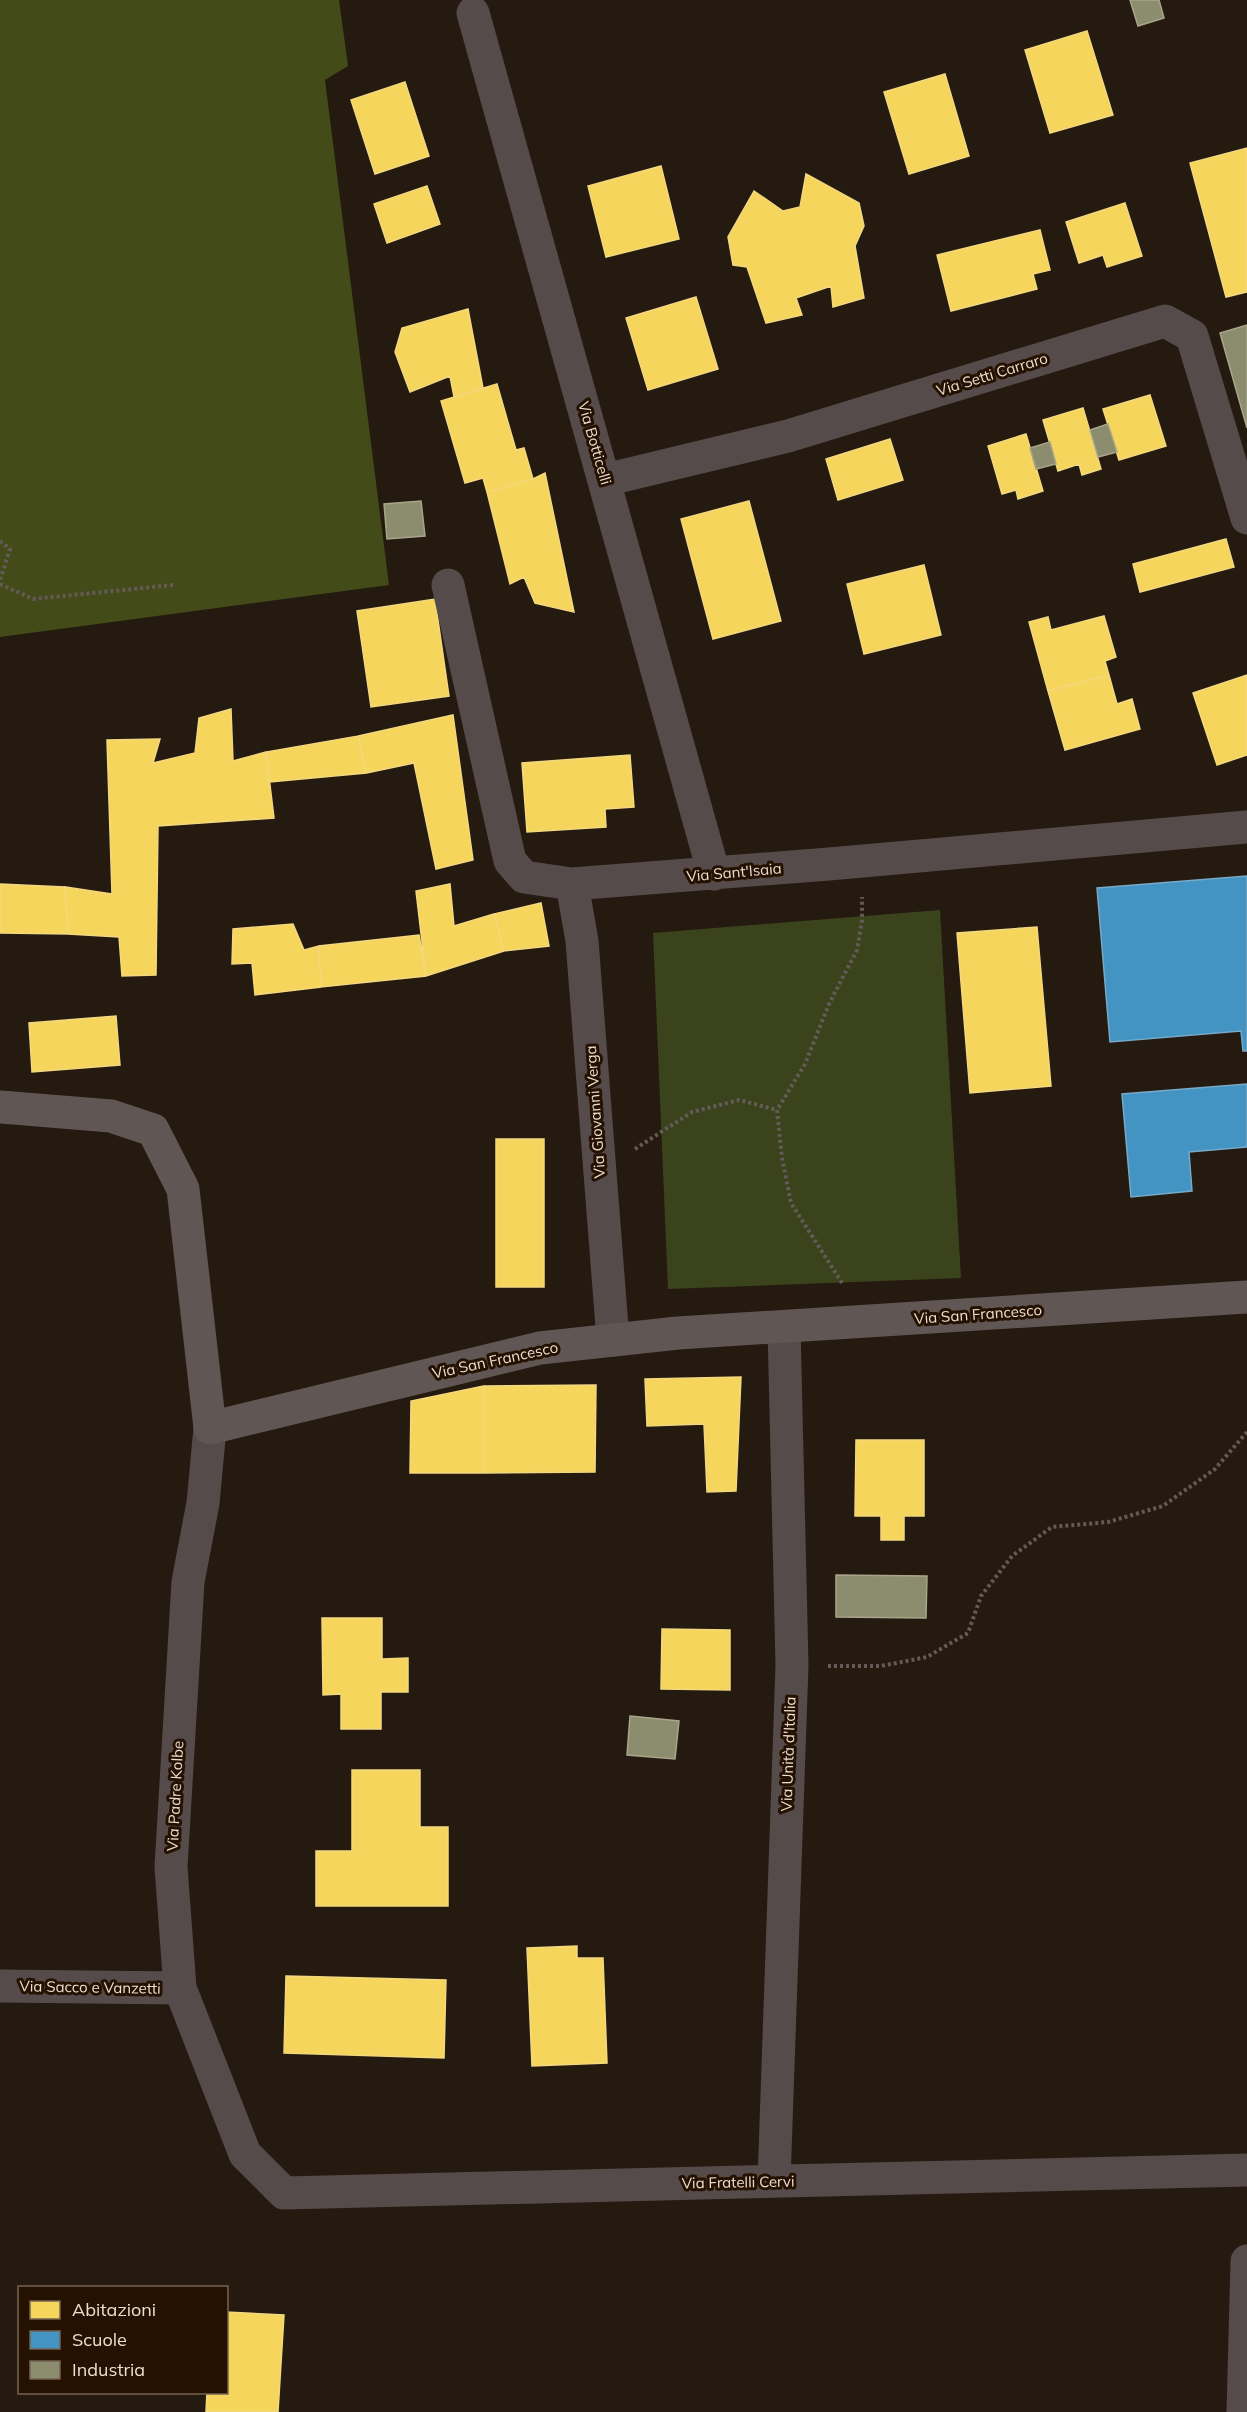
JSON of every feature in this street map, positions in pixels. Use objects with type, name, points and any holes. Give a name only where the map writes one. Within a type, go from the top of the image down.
[{"type":"street","name":"Via Botticelli","points":[[472,13],[714,874]]},
{"type":"street","name":"Via Setti Carraro","points":[[605,480],[788,436],[1165,321],[1192,336],[1247,518]]},
{"type":"street","name":"Via Sant'Isaia","points":[[448,585],[510,861],[524,877],[572,884],[714,874],[1247,827]]},
{"type":"street","name":"Via Giovanni Verga","points":[[572,884],[582,940],[613,1340]]},
{"type":"street","points":[[0,1107],[111,1116],[153,1130],[183,1189],[210,1428]]},
{"type":"street","name":"Via San Francesco","points":[[210,1428],[540,1348],[678,1333],[1247,1298]]},
{"type":"street","name":"Via Unità d'Italia","points":[[774,2181],[792,1665],[784,1327]]},
{"type":"street","name":"Via Padre Kolbe","points":[[210,1428],[203,1503],[188,1582],[171,1866],[180,1988],[246,2154]]},
{"type":"street","name":"Via Sacco e Vanzetti","points":[[0,1986],[180,1988]]},
{"type":"street","name":"Via Fratelli Cervi","points":[[246,2154],[284,2193],[1247,2169]]},
{"type":"street","points":[[1243,2412],[1247,2261]]},
{"type":"path","points":[[0,541],[10,549],[0,582],[33,599],[174,585]]},
{"type":"path","points":[[861,861],[862,921],[857,950],[829,1004],[806,1064],[777,1110],[782,1158],[791,1203],[818,1249],[867,1321]]},
{"type":"path","points":[[600,1173],[692,1112],[739,1100],[777,1110]]},
{"type":"path","points":[[792,1665],[881,1666],[927,1657],[968,1633],[981,1596],[1012,1556],[1052,1527],[1108,1522],[1163,1506],[1215,1469],[1247,1432]]},
{"type":"green space","points":[[0,0],[339,0],[348,66],[325,80],[389,585],[0,637]]},
{"type":"green space","points":[[940,910],[961,1278],[668,1289],[653,933]]},
{"type":"building: Abitazioni","points":[[1087,31],[1113,115],[1050,133],[1025,50]]},
{"type":"building: Abitazioni","points":[[945,74],[969,156],[909,174],[884,92]]},
{"type":"building: Abitazioni","points":[[405,82],[429,156],[375,174],[351,100]]},
{"type":"building: Abitazioni","points":[[1247,148],[1247,292],[1226,297],[1190,163]]},
{"type":"building: Abitazioni","points":[[661,166],[679,239],[606,257],[588,186]]},
{"type":"building: Abitazioni","points":[[806,174],[859,203],[864,226],[855,246],[864,298],[833,307],[831,286],[796,298],[802,315],[766,323],[747,267],[733,265],[728,237],[754,191],[783,211],[800,207]]},
{"type":"building: Abitazioni","points":[[427,186],[440,224],[387,243],[374,204]]},
{"type":"building: Abitazioni","points":[[1125,203],[1142,256],[1107,267],[1103,255],[1079,263],[1066,222]]},
{"type":"building: Abitazioni","points":[[1040,230],[1050,270],[1033,274],[1037,289],[951,311],[937,255]]},
{"type":"building: Abitazioni","points":[[696,297],[718,369],[648,390],[626,318]]},
{"type":"building: Abitazioni","points":[[468,309],[483,388],[454,397],[450,376],[410,392],[395,352],[402,328]]},
{"type":"building: Abitazioni","points":[[497,384],[516,450],[524,448],[533,479],[487,492],[483,478],[465,483],[441,401]]},
{"type":"building: Abitazioni","points":[[1150,395],[1166,446],[1119,460],[1103,409]]},
{"type":"building: Abitazioni","points":[[1083,408],[1101,469],[1082,475],[1079,464],[1058,471],[1043,420]]},
{"type":"building: Abitazioni","points":[[1026,434],[1043,491],[1018,499],[1016,490],[1002,494],[988,446]]},
{"type":"building: Abitazioni","points":[[890,439],[903,480],[838,500],[826,459]]},
{"type":"building: Abitazioni","points":[[545,473],[574,612],[535,603],[524,577],[510,584],[487,492],[533,479]]},
{"type":"building: Abitazioni","points":[[749,501],[781,621],[713,639],[681,519]]},
{"type":"building: Abitazioni","points":[[1226,539],[1234,567],[1140,592],[1133,564]]},
{"type":"building: Abitazioni","points":[[924,565],[941,635],[864,654],[847,584]]},
{"type":"building: Abitazioni","points":[[435,599],[449,696],[371,707],[357,611]]},
{"type":"building: Abitazioni","points":[[1104,616],[1116,657],[1105,661],[1109,675],[1048,691],[1029,622],[1048,617],[1051,630]]},
{"type":"building: Abitazioni","points":[[1109,675],[1117,704],[1132,699],[1140,729],[1065,750],[1048,691]]},
{"type":"building: Abitazioni","points":[[1247,675],[1247,755],[1217,765],[1193,693]]},
{"type":"building: Abitazioni","points":[[231,709],[233,761],[266,752],[274,818],[158,826],[156,975],[122,976],[119,937],[68,934],[65,887],[112,894],[107,740],[160,739],[153,763],[195,753],[199,718]]},
{"type":"building: Abitazioni","points":[[453,715],[473,860],[436,869],[414,763],[366,773],[358,736]]},
{"type":"building: Abitazioni","points":[[358,736],[366,773],[270,782],[266,752]]},
{"type":"building: Abitazioni","points":[[630,755],[634,807],[605,809],[606,827],[527,832],[522,763]]},
{"type":"building: Abitazioni","points":[[0,884],[65,887],[68,934],[0,933]]},
{"type":"building: Abitazioni","points":[[450,884],[454,926],[494,914],[504,951],[426,976],[416,891]]},
{"type":"building: Abitazioni","points":[[541,903],[549,946],[504,951],[494,914]]},
{"type":"building: Abitazioni","points":[[293,924],[304,950],[319,946],[321,987],[255,995],[252,963],[232,964],[233,929]]},
{"type":"building: Abitazioni","points":[[1037,927],[1051,1086],[970,1093],[957,933]]},
{"type":"building: Abitazioni","points":[[419,935],[426,976],[321,987],[319,946]]},
{"type":"building: Abitazioni","points":[[116,1016],[120,1065],[32,1072],[29,1023]]},
{"type":"building: Abitazioni","points":[[496,1139],[544,1139],[544,1287],[496,1287]]},
{"type":"building: Abitazioni","points":[[741,1377],[736,1491],[707,1492],[704,1424],[647,1426],[645,1379]]},
{"type":"building: Abitazioni","points":[[596,1385],[595,1472],[484,1473],[484,1386]]},
{"type":"building: Abitazioni","points":[[484,1386],[484,1473],[410,1473],[411,1401]]},
{"type":"building: Abitazioni","points":[[856,1440],[924,1440],[924,1516],[904,1516],[904,1540],[881,1540],[881,1516],[855,1516]]},
{"type":"building: Abitazioni","points":[[322,1618],[382,1618],[382,1659],[408,1658],[408,1692],[381,1692],[381,1729],[341,1729],[341,1694],[323,1695]]},
{"type":"building: Abitazioni","points":[[662,1629],[730,1630],[730,1690],[661,1689]]},
{"type":"building: Abitazioni","points":[[352,1770],[420,1770],[420,1827],[448,1827],[448,1906],[316,1906],[316,1851],[352,1851]]},
{"type":"building: Abitazioni","points":[[577,1946],[577,1958],[603,1958],[607,2063],[532,2066],[527,1948]]},
{"type":"building: Abitazioni","points":[[286,1976],[446,1980],[444,2058],[284,2053]]},
{"type":"building: Abitazioni","points":[[228,2312],[284,2315],[278,2412],[206,2412],[207,2394],[228,2394]]},
{"type":"building: Scuole","points":[[1247,876],[1247,1051],[1243,1051],[1241,1031],[1110,1042],[1097,888]]},
{"type":"building: Scuole","points":[[1247,1084],[1247,1147],[1189,1152],[1192,1191],[1131,1197],[1122,1094]]},
{"type":"building: Industria","points":[[1130,0],[1159,0],[1164,18],[1138,26]]},
{"type":"building: Industria","points":[[1247,325],[1247,428],[1220,333]]},
{"type":"building: Industria","points":[[1108,424],[1117,452],[1098,457],[1090,430]]},
{"type":"building: Industria","points":[[1050,442],[1056,464],[1036,469],[1030,448]]},
{"type":"building: Industria","points":[[421,501],[425,536],[387,539],[384,504]]},
{"type":"building: Industria","points":[[836,1575],[927,1576],[926,1618],[836,1617]]},
{"type":"building: Industria","points":[[630,1716],[679,1721],[675,1759],[627,1755]]}]
